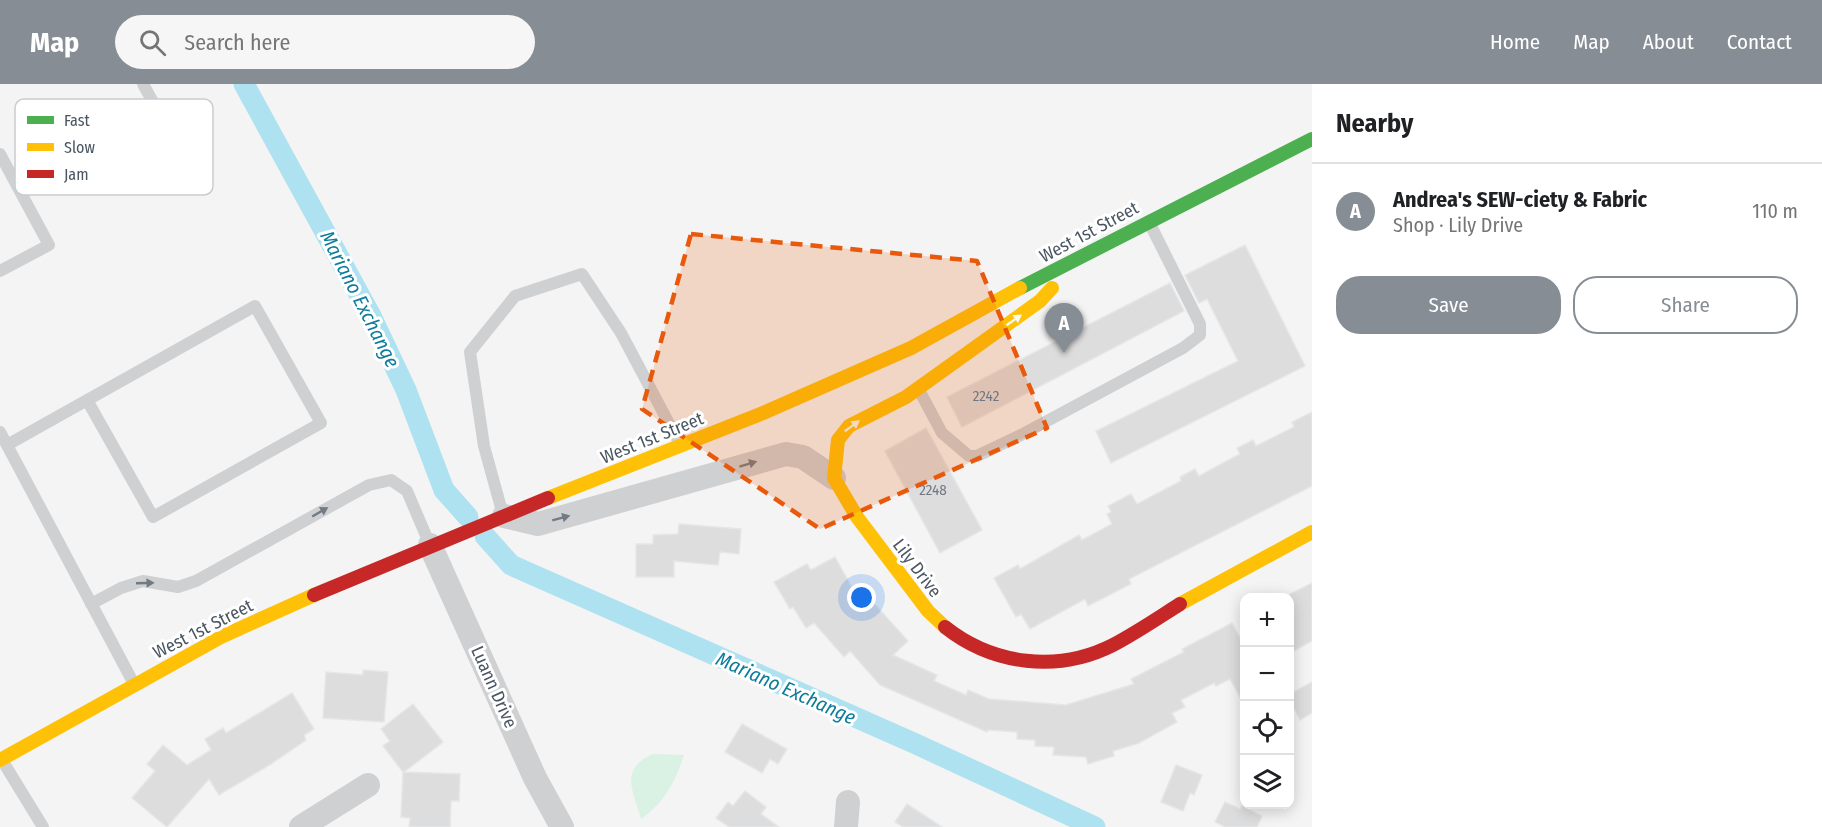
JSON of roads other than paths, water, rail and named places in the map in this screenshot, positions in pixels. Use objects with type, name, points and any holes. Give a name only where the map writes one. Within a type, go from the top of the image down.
[{"type":"main road","name":"West 1st Street","points":[[1,759],[223,636],[430,545],[831,385],[911,348],[1085,253],[1312,139]]},
{"type":"main road","points":[[834,478],[838,440],[849,426],[906,397],[1040,301],[1085,253]]},
{"type":"main road","name":"Lily Drive","points":[[834,478],[856,517],[928,611],[968,644],[992,655],[1017,661],[1064,661],[1089,655],[1113,645],[1216,582],[1312,532]]},
{"type":"street","points":[[504,516],[538,524],[786,454],[803,457],[834,478]]},
{"type":"street","name":"Luann Drive","points":[[430,545],[535,778],[562,827]]},
{"type":"street","points":[[301,827],[368,785]]},
{"type":"street","points":[[846,827],[848,802]]},
{"type":"lane","points":[[143,84],[151,99]]},
{"type":"lane","points":[[0,154],[15,182]]},
{"type":"lane","points":[[0,272],[49,245],[22,195]]},
{"type":"lane","points":[[918,388],[942,433],[969,456],[977,456],[1021,435],[1183,348],[1200,335],[1200,324],[1148,221]]},
{"type":"lane","points":[[504,516],[484,446],[470,352],[515,296],[582,274],[621,333],[681,446]]},
{"type":"lane","points":[[7,446],[87,400],[255,306],[321,423],[153,517],[87,400]]},
{"type":"lane","points":[[0,432],[135,685]]},
{"type":"lane","points":[[91,604],[122,588],[144,581],[178,587],[196,581],[369,485],[392,480],[407,491],[430,545]]},
{"type":"lane","points":[[1,759],[43,827]]},
{"type":"waterway","name":"Mariano Exchange","points":[[244,84],[371,316],[406,390],[444,490],[468,517]]},
{"type":"waterway","name":"Mariano Exchange","points":[[485,536],[511,565],[916,744],[1095,827]]},
{"type":"place","name":"Andrea's SEW-ciety & Fabric","points":[[1064,353]]}]
